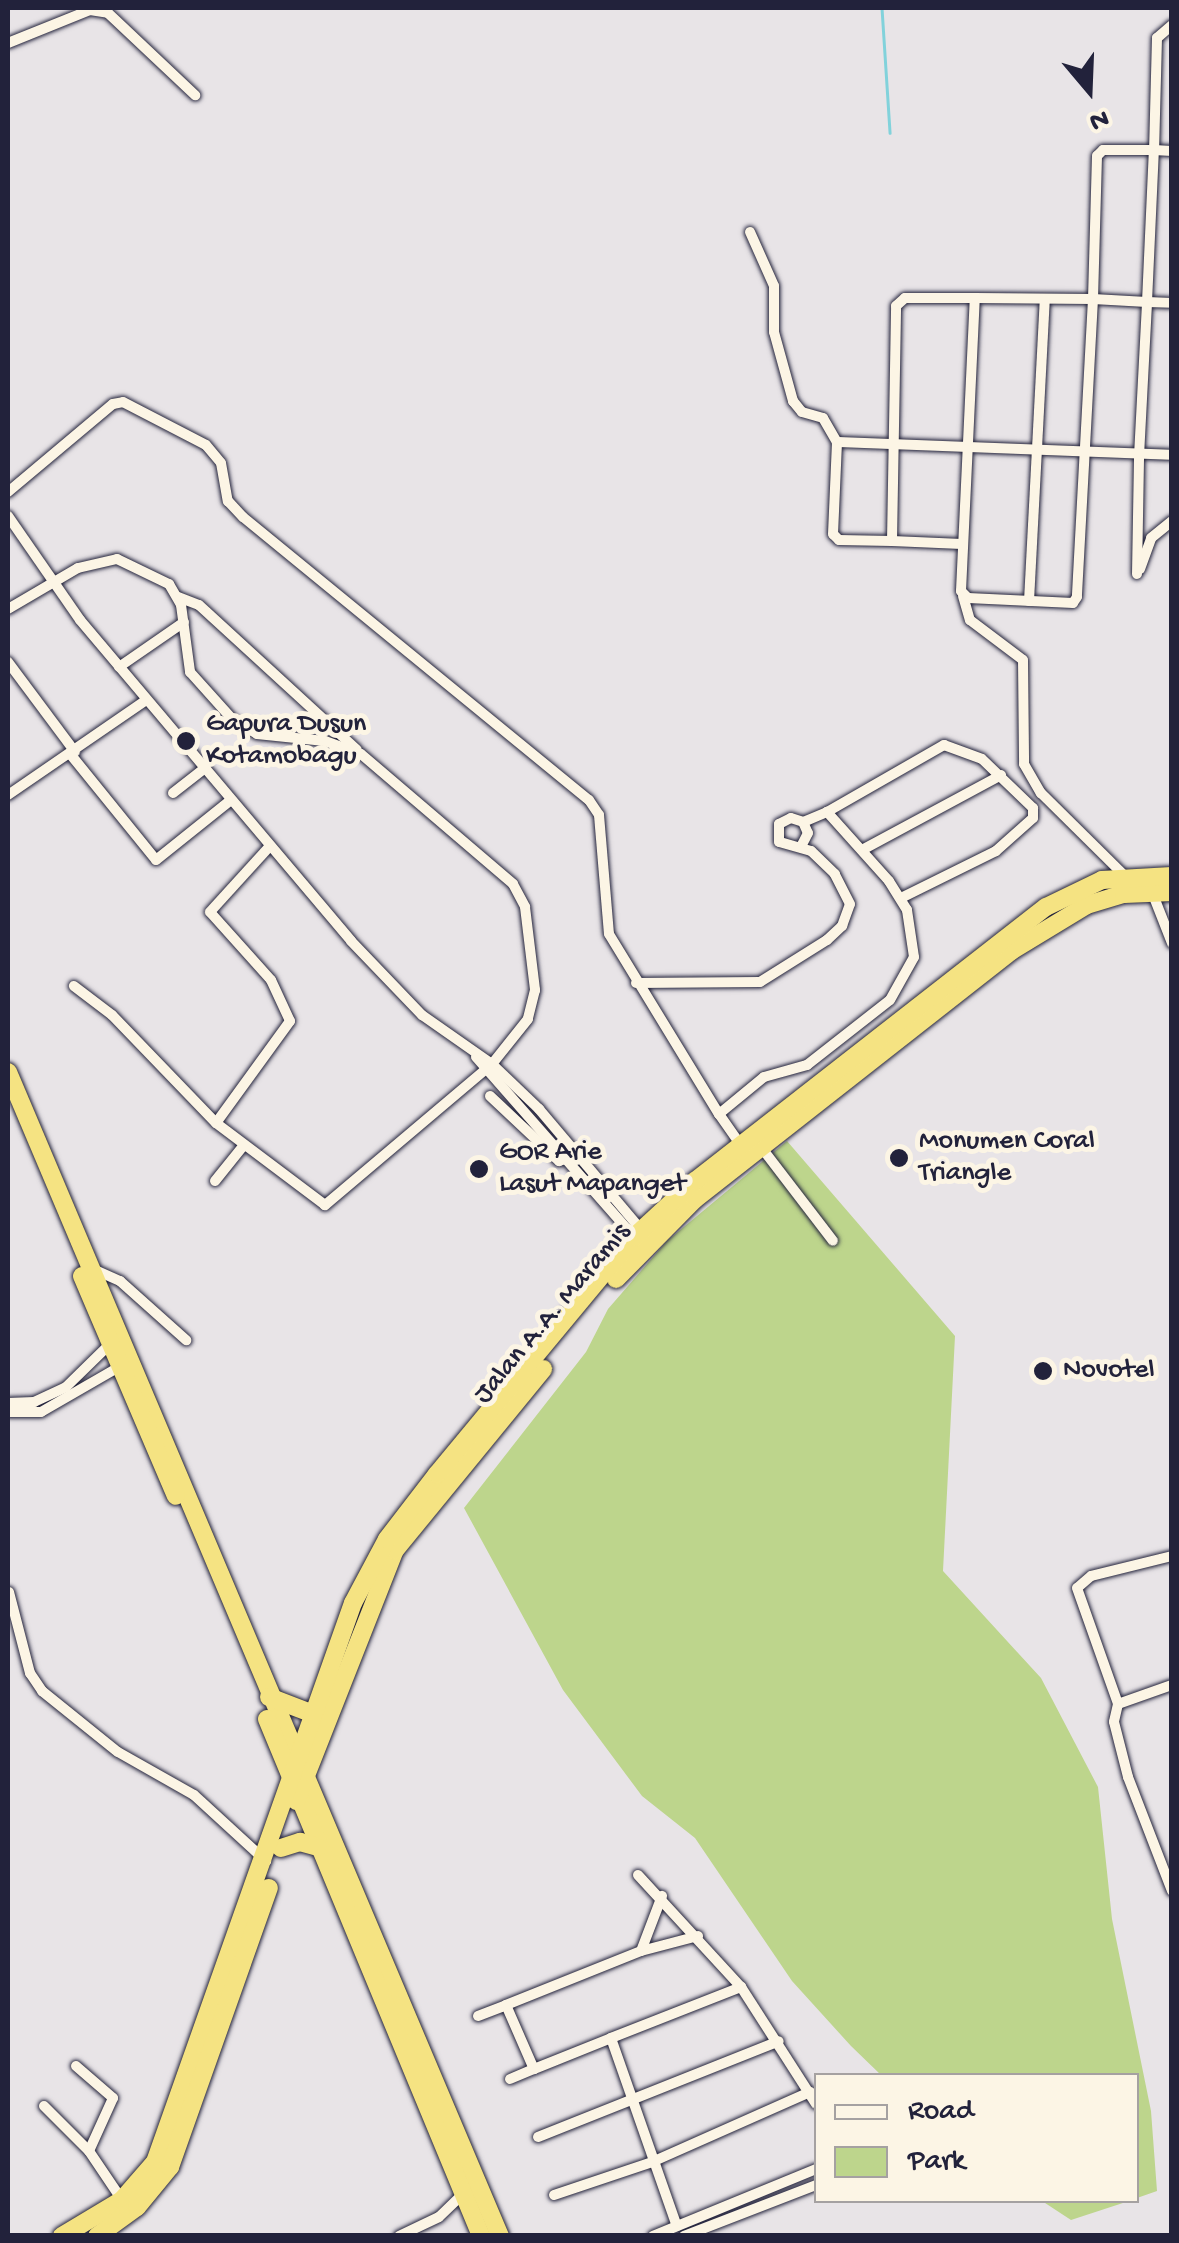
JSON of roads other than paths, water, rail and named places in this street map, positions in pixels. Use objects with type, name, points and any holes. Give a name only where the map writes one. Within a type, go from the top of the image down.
[{"type":"highway","points":[[62,2236],[122,2200],[155,2162],[298,1782],[353,1604],[394,1528],[642,1238],[740,1144],[1046,907],[1125,876],[1172,876]]},
{"type":"highway","name":"Jalan A.A. Maramis","points":[[97,2236],[138,2206],[170,2167],[288,1824],[298,1782],[317,1754],[395,1550],[642,1238],[1011,951],[1087,905],[1152,891],[1172,892]]},
{"type":"highway","points":[[8,1072],[92,1268],[298,1782],[319,1816],[500,2236]]},
{"type":"highway","points":[[8,1103],[243,1649],[269,1696],[318,1847],[481,2236]]},
{"type":"highway","points":[[269,1696],[316,1715]]},
{"type":"highway","points":[[317,1754],[319,1816]]},
{"type":"highway","points":[[280,1848],[300,1842],[318,1847]]},
{"type":"street","points":[[8,42],[90,10],[108,14],[195,95]]},
{"type":"street","points":[[1172,25],[1158,38],[1137,574],[1151,538],[1172,521]]},
{"type":"street","points":[[963,596],[1030,601],[1078,597],[1097,156],[1103,150],[1172,151]]},
{"type":"street","points":[[750,232],[774,286],[774,332],[793,401],[802,412],[824,418],[837,442],[832,534],[839,540],[962,544]]},
{"type":"street","points":[[892,541],[898,302],[975,298],[1172,302]]},
{"type":"street","points":[[975,298],[962,544],[963,596],[970,620],[1023,660],[1024,764],[1041,793],[1125,876]]},
{"type":"street","points":[[1030,601],[1045,299]]},
{"type":"street","points":[[8,492],[113,404],[122,402],[206,445],[221,463],[228,501],[242,518],[589,800],[599,815],[609,934],[636,983],[740,1144]]},
{"type":"street","points":[[837,442],[1172,455]]},
{"type":"street","points":[[8,516],[54,585],[119,667],[270,846],[408,1003],[539,1108],[642,1238]]},
{"type":"street","points":[[8,610],[78,568],[117,559],[152,572],[178,597],[199,605],[520,895],[532,1004],[528,1019],[488,1068],[332,1204],[216,1122],[112,1014],[74,986]]},
{"type":"street","points":[[178,597],[190,672],[233,720],[257,734],[325,741],[361,754]]},
{"type":"street","points":[[119,667],[184,622]]},
{"type":"street","points":[[8,662],[73,753],[158,860],[231,800]]},
{"type":"street","points":[[8,795],[146,700]]},
{"type":"street","points":[[803,822],[808,834],[802,845],[790,849],[776,836],[784,820],[803,822],[826,812],[944,745],[964,748],[1001,775],[1033,808],[1033,818],[996,851],[901,898]]},
{"type":"street","points":[[174,793],[204,768]]},
{"type":"street","points":[[862,850],[1001,775]]},
{"type":"street","points":[[719,1114],[764,1077],[798,1070],[816,1058],[890,1000],[910,971],[914,939],[901,898],[826,812]]},
{"type":"street","points":[[636,983],[760,982],[827,940],[842,926],[850,904],[835,874],[802,845]]},
{"type":"street","points":[[216,1122],[290,1021],[271,980],[210,912],[270,846]]},
{"type":"street","points":[[1152,891],[1172,943]]},
{"type":"street","points":[[816,1058],[829,1075]]},
{"type":"street","points":[[488,1068],[642,1238]]},
{"type":"street","points":[[490,1096],[561,1162],[569,1158]]},
{"type":"street","points":[[215,1181],[244,1145]]},
{"type":"street","points":[[761,1148],[832,1241]]},
{"type":"street","points":[[92,1268],[120,1281],[186,1340]]},
{"type":"street","points":[[8,1403],[34,1402],[66,1387],[110,1344]]},
{"type":"street","points":[[8,1412],[41,1412],[119,1367]]},
{"type":"street","points":[[1172,1556],[1078,1583],[1118,1704],[1114,1722],[1128,1777],[1172,1892]]},
{"type":"street","points":[[10,1592],[30,1672],[42,1691],[118,1752],[194,1794],[266,1862]]},
{"type":"street","points":[[1118,1704],[1172,1685]]},
{"type":"street","points":[[638,1875],[662,1896],[741,1987],[814,2100]]},
{"type":"street","points":[[641,1951],[662,1896]]},
{"type":"street","points":[[478,2016],[641,1951],[698,1936]]},
{"type":"street","points":[[510,2079],[741,1987]]},
{"type":"street","points":[[506,2005],[534,2069]]},
{"type":"street","points":[[611,2038],[652,2162],[681,2231]]},
{"type":"street","points":[[538,2136],[779,2041]]},
{"type":"street","points":[[76,2066],[113,2096],[90,2151]]},
{"type":"street","points":[[554,2195],[652,2162],[810,2092]]},
{"type":"street","points":[[44,2106],[90,2151],[122,2200]]},
{"type":"street","points":[[654,2236],[706,2221],[814,2170]]},
{"type":"street","points":[[706,2221],[814,2186]]},
{"type":"street","points":[[399,2236],[439,2217],[463,2194]]},
{"type":"waterway","points":[[882,8],[890,133]]},
{"type":"place","name":"Gapura Dusun Kotamobagu","points":[[186,741]]},
{"type":"place","name":"Monumen Coral Triangle","points":[[899,1158]]},
{"type":"place","name":"GOR Arie Lasut Mapanget","points":[[479,1169]]},
{"type":"place","name":"Novotel","points":[[1043,1371]]}]
